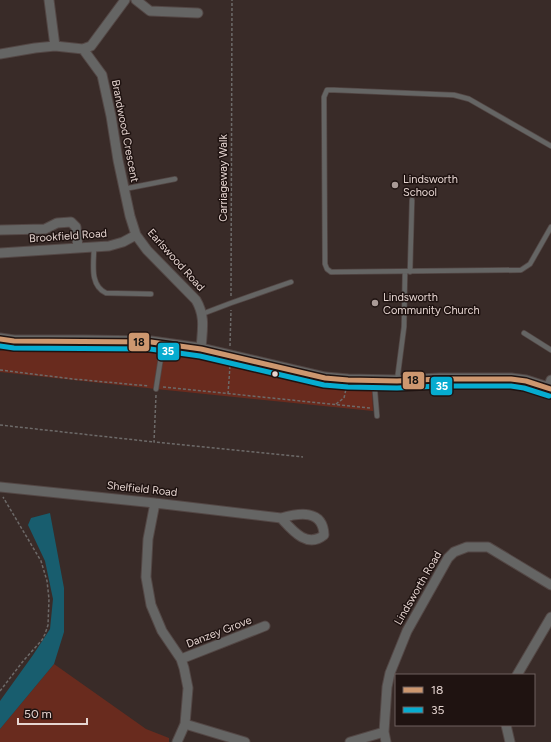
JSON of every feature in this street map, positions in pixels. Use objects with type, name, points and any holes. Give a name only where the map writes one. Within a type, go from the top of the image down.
[{"type":"street","points":[[49,0],[56,46]]},
{"type":"street","points":[[0,54],[56,46],[84,49],[91,46],[125,0]]},
{"type":"street","points":[[136,0],[150,11],[198,13]]},
{"type":"street","name":"Brandwood Crescent","points":[[84,49],[102,75],[124,189],[136,235]]},
{"type":"street","points":[[0,230],[46,229],[57,223],[71,222],[76,227],[78,248]]},
{"type":"street","name":"Brookfield Road","points":[[0,252],[109,246],[123,242],[136,235]]},
{"type":"street","name":"Earlswood Road","points":[[136,235],[147,250],[196,300],[201,308],[203,321],[201,349]]},
{"type":"street","points":[[0,339],[14,342]]},
{"type":"street","points":[[0,344],[14,342],[83,341],[151,342],[201,349],[230,355],[325,378],[397,381],[440,379],[510,380],[550,386]]},
{"type":"street","name":"Shelfield Road","points":[[0,487],[281,518]]},
{"type":"street","points":[[155,503],[148,539],[146,577],[151,605],[162,631],[181,659],[188,688],[185,724],[177,742]]},
{"type":"street","name":"Lindsworth Road","points":[[386,742],[384,732],[387,687],[390,673],[407,631],[448,558],[454,552],[466,547],[488,547],[551,585]]},
{"type":"street","points":[[518,674],[551,617]]},
{"type":"street","name":"Danzey Grove","points":[[181,659],[265,626]]},
{"type":"street","points":[[185,724],[244,742]]},
{"type":"street","points":[[506,726],[510,742]]},
{"type":"street","points":[[350,742],[384,732]]},
{"type":"lane","points":[[551,146],[469,99],[454,96],[334,90],[327,90],[324,97],[325,264],[327,269],[332,272],[521,270],[530,264],[551,227]]},
{"type":"lane","points":[[124,189],[175,179]]},
{"type":"lane","points":[[397,381],[404,327],[412,200]]},
{"type":"lane","points":[[94,247],[93,275],[95,282],[100,289],[106,293],[151,294]]},
{"type":"lane","points":[[202,314],[291,282]]},
{"type":"lane","points":[[524,333],[551,350]]},
{"type":"lane","points":[[156,388],[163,344]]},
{"type":"lane","points":[[374,380],[377,416]]},
{"type":"path","name":"Carriageway Walk","points":[[228,394],[231,303],[232,0]]},
{"type":"path","points":[[0,370],[156,388],[377,409]]},
{"type":"path","points":[[336,405],[344,398],[348,380]]},
{"type":"path","points":[[154,442],[156,388]]},
{"type":"path","points":[[0,425],[303,457]]},
{"type":"path","points":[[0,492],[42,561],[47,581],[49,599],[48,625],[42,640],[0,691]]},
{"type":"shaded area","points":[[43,345],[156,349],[372,388],[373,411],[0,372],[0,351],[20,346]]},
{"type":"shaded area","points":[[54,664],[146,729],[169,738],[169,742],[0,742],[0,729]]},
{"type":"water","points":[[50,513],[64,588],[64,632],[54,664],[0,729],[0,701],[50,629],[53,599],[45,561],[28,525],[31,518]]},
{"type":"transit line","name":"18","points":[[0,339],[14,341],[151,342],[201,349],[325,378],[397,381],[440,379],[511,379],[526,381],[551,389]]},
{"type":"transit line","name":"35","points":[[0,346],[14,348],[150,349],[200,356],[324,385],[397,388],[440,386],[511,386],[524,388],[549,396]]},
{"type":"place","name":"Lindsworth School","points":[[395,185]]},
{"type":"place","name":"Lindsworth Community Church","points":[[375,303]]}]
